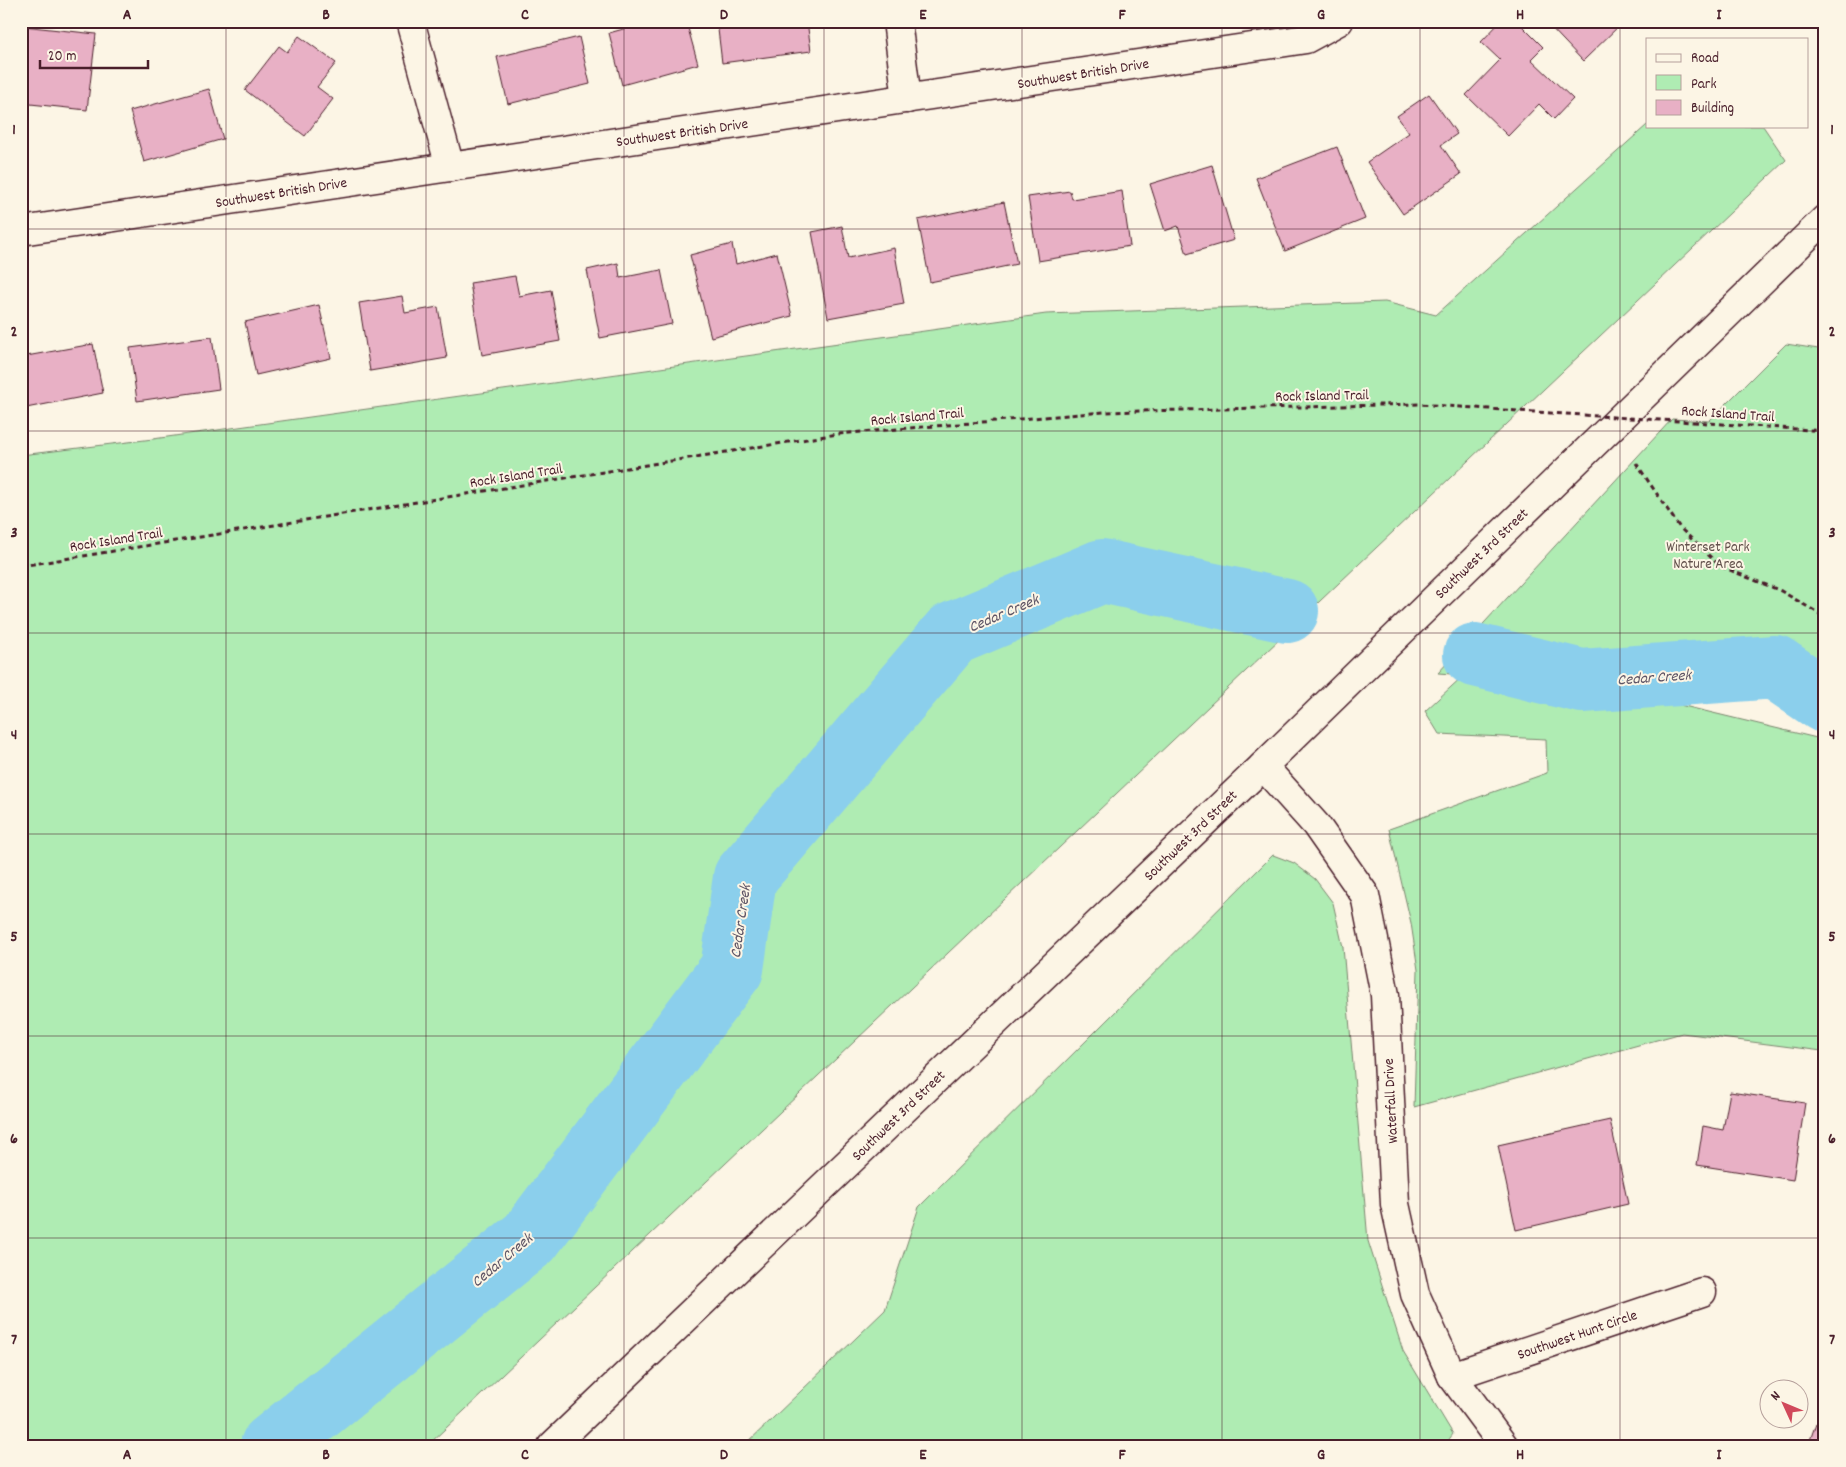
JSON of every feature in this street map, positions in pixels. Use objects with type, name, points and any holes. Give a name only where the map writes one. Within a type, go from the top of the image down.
[{"type":"street","points":[[410,21],[450,167]]},
{"type":"street","points":[[898,21],[907,99]]},
{"type":"street","name":"Southwest British Drive","points":[[21,232],[1306,39],[1339,21]]},
{"type":"street","name":"Southwest 3rd Street","points":[[552,1446],[1263,766],[1825,219]]},
{"type":"street","name":"Waterfall Drive","points":[[1263,766],[1316,825],[1365,895],[1385,995],[1395,1204],[1415,1294],[1452,1376],[1504,1446]]},
{"type":"street","name":"Southwest Hunt Circle","points":[[1452,1376],[1702,1292]]},
{"type":"path","name":"Rock Island Trail","points":[[21,566],[838,434],[1104,412],[1419,404],[1825,431]]},
{"type":"path","points":[[1636,463],[1680,528],[1720,566],[1781,591],[1825,617]]},
{"type":"green space","points":[[1646,126],[1646,128],[1764,128],[1786,160],[427,1446],[21,1446],[21,455],[153,439],[1046,314],[1385,302],[1436,315]]},
{"type":"green space","name":"Winterset Park Nature Area","points":[[1786,344],[1825,350],[1825,701],[1775,667],[1584,682],[1825,740],[1825,1053],[1822,1051],[1682,1033],[1414,1107],[1418,970],[1411,923],[1389,829],[1547,773],[1546,739],[1439,734],[1425,711],[1464,675],[1438,673],[1672,419],[1709,421]]},
{"type":"green space","points":[[1273,855],[1294,863],[1315,879],[1333,903],[1343,947],[1368,1241],[1403,1351],[1453,1434],[1444,1446],[744,1446],[885,1310],[919,1207]]},
{"type":"building","points":[[652,21],[686,21],[698,64],[622,85],[609,33]]},
{"type":"building","points":[[717,21],[807,21],[811,51],[722,63]]},
{"type":"building","points":[[975,21],[990,21],[976,25]]},
{"type":"building","points":[[1501,21],[1517,21],[1543,47],[1531,59],[1573,99],[1554,119],[1539,104],[1508,136],[1466,95],[1500,60],[1481,42]]},
{"type":"building","points":[[1545,21],[1624,21],[1583,61]]},
{"type":"building","points":[[23,26],[96,34],[87,110],[21,103]]},
{"type":"building","points":[[299,36],[336,63],[317,87],[333,99],[305,136],[245,90],[279,46],[287,52]]},
{"type":"building","points":[[579,37],[590,84],[508,104],[497,57]]},
{"type":"building","points":[[209,89],[223,139],[144,162],[130,111]]},
{"type":"building","points":[[1429,94],[1457,134],[1441,145],[1461,174],[1403,214],[1367,162],[1409,133],[1397,116]]},
{"type":"building","points":[[1337,147],[1365,219],[1285,251],[1256,178]]},
{"type":"building","points":[[1212,165],[1234,240],[1187,254],[1178,226],[1165,231],[1150,184]]},
{"type":"building","points":[[1070,191],[1072,199],[1122,191],[1130,246],[1038,261],[1028,197]]},
{"type":"building","points":[[1004,202],[1017,264],[930,282],[918,220]]},
{"type":"building","points":[[842,226],[848,258],[894,248],[904,304],[828,318],[812,232]]},
{"type":"building","points":[[732,244],[736,264],[777,253],[792,316],[711,337],[690,255]]},
{"type":"building","points":[[618,263],[620,278],[661,270],[672,324],[600,338],[587,270]]},
{"type":"building","points":[[515,276],[519,296],[551,290],[560,341],[482,355],[470,283]]},
{"type":"building","points":[[402,296],[405,313],[438,307],[447,358],[370,371],[359,303]]},
{"type":"building","points":[[319,305],[331,358],[256,375],[245,322]]},
{"type":"building","points":[[212,337],[219,389],[137,401],[130,348]]},
{"type":"building","points":[[93,344],[103,393],[21,409],[21,357]]},
{"type":"building","points":[[1730,1092],[1805,1103],[1793,1180],[1697,1165],[1703,1126],[1723,1130]]},
{"type":"building","points":[[1610,1120],[1628,1204],[1516,1230],[1498,1145]]},
{"type":"building","points":[[1816,1423],[1825,1426],[1825,1446],[1808,1446]]},
{"type":"waterway","name":"Cedar Creek","points":[[272,1446],[530,1238],[732,969],[745,877],[952,634],[1102,571],[1287,611]]},
{"type":"waterway","name":"Cedar Creek","points":[[1475,655],[1582,681],[1775,667],[1825,701]]}]
